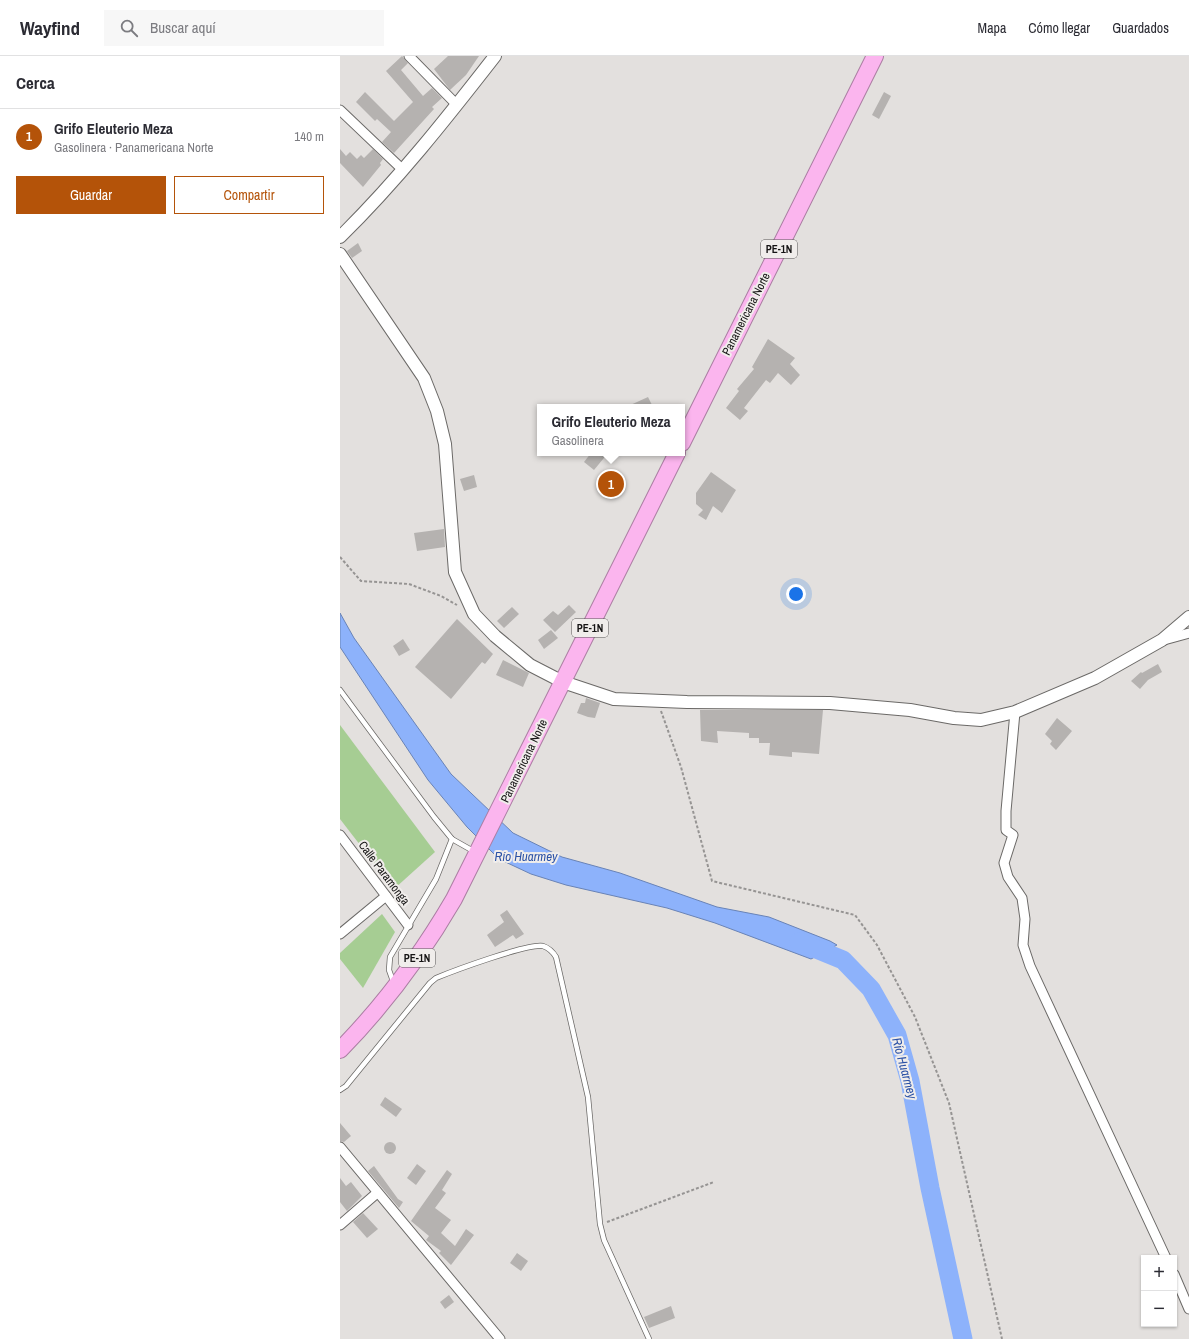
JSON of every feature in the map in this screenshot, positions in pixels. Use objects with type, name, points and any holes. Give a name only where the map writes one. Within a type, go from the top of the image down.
[{"type":"highway","name":"Panamericana Norte","points":[[685,437],[875,56]]},
{"type":"highway","name":"Panamericana Norte","points":[[340,1050],[395,988],[441,921],[478,853],[676,456]]},
{"type":"street","points":[[409,56],[457,105]]},
{"type":"street","points":[[340,237],[403,170],[457,105],[495,56]]},
{"type":"street","points":[[340,110],[403,170]]},
{"type":"street","points":[[340,254],[424,378],[437,411],[445,444],[455,572],[474,614],[495,636],[530,665],[563,682],[614,699],[654,701],[830,703],[910,710],[954,718],[981,720],[1015,712],[1095,678],[1162,640],[1189,617]]},
{"type":"street","points":[[1162,640],[1189,633]]},
{"type":"street","points":[[1015,712],[1006,811],[1006,830],[1013,836],[1004,863],[1008,876],[1022,898],[1025,918],[1023,945],[1030,966],[1165,1255]]},
{"type":"street","name":"Calle Paramonga","points":[[340,835],[408,925]]},
{"type":"street","points":[[340,934],[386,896]]},
{"type":"street","points":[[340,1148],[500,1339]]},
{"type":"street","points":[[340,1224],[377,1193]]},
{"type":"street","points":[[1177,1281],[1189,1309]]},
{"type":"lane","points":[[340,690],[434,818],[452,839],[478,853]]},
{"type":"lane","points":[[395,988],[389,970],[390,957],[436,879],[452,839]]},
{"type":"lane","points":[[340,1090],[346,1086],[430,983],[436,978],[493,957],[535,945],[544,946],[552,950],[556,957],[588,1097],[600,1224],[604,1240],[649,1339]]},
{"type":"path","points":[[340,557],[361,581],[409,584],[441,596],[474,614]]},
{"type":"path","points":[[654,701],[662,712],[680,767],[712,881],[855,915],[877,944],[915,1017],[949,1103],[1002,1339]]},
{"type":"path","points":[[600,1224],[714,1182]]},
{"type":"green space","points":[[340,725],[435,852],[394,889],[340,819]]},
{"type":"green space","points":[[382,914],[395,932],[363,988],[340,959],[340,953]]},
{"type":"water","name":"Río Huarmey","points":[[340,613],[354,638],[451,774],[513,833],[562,857],[620,873],[717,907],[769,917],[837,945],[811,959],[715,923],[667,908],[566,885],[531,874],[499,859],[467,827],[428,780],[340,647]]},
{"type":"building","points":[[402,56],[408,63],[401,70],[423,96],[432,88],[442,98],[432,107],[434,109],[394,153],[382,142],[391,132],[377,119],[375,121],[356,102],[365,92],[394,121],[413,102],[386,71]]},
{"type":"building","points":[[448,56],[479,56],[466,75],[450,90],[434,69]]},
{"type":"building","points":[[884,92],[891,96],[879,119],[872,115]]},
{"type":"building","points":[[340,149],[346,156],[350,152],[357,159],[361,155],[364,158],[373,149],[383,159],[380,163],[381,165],[363,187],[340,163]]},
{"type":"building","points":[[358,243],[362,251],[352,258],[347,251]]},
{"type":"building","points":[[768,339],[795,358],[790,364],[800,375],[791,385],[778,373],[770,383],[766,380],[744,408],[748,411],[740,420],[726,408],[739,391],[737,389],[754,369],[752,367]]},
{"type":"building","points":[[648,397],[652,404],[633,404]]},
{"type":"building","points":[[589,456],[606,456],[594,470],[584,462]]},
{"type":"building","points":[[711,472],[736,490],[722,513],[713,506],[706,520],[698,515],[703,510],[696,504],[696,493]]},
{"type":"building","points":[[474,475],[477,487],[464,491],[460,479]]},
{"type":"building","points":[[444,529],[445,547],[417,551],[414,533]]},
{"type":"building","points":[[569,605],[576,612],[555,632],[543,620],[553,611],[558,615]]},
{"type":"building","points":[[512,607],[519,614],[504,628],[497,621]]},
{"type":"building","points":[[457,619],[493,654],[485,664],[482,662],[451,699],[415,667]]},
{"type":"building","points":[[551,630],[558,638],[544,649],[538,640]]},
{"type":"building","points":[[403,639],[410,650],[399,656],[393,646]]},
{"type":"building","points":[[503,660],[529,673],[523,687],[496,675]]},
{"type":"building","points":[[1158,664],[1162,672],[1148,680],[1140,689],[1131,681],[1141,672],[1142,673]]},
{"type":"building","points":[[586,698],[600,703],[595,718],[577,713],[581,703],[585,703]]},
{"type":"building","points":[[700,710],[823,710],[819,754],[792,752],[792,757],[769,755],[770,743],[759,743],[759,738],[749,738],[749,733],[717,731],[718,743],[701,741]]},
{"type":"building","points":[[1057,718],[1072,731],[1056,750],[1050,744],[1052,741],[1045,734]]},
{"type":"building","points":[[507,910],[524,934],[516,939],[513,935],[495,947],[487,935],[504,922],[500,915]]},
{"type":"building","points":[[385,1097],[402,1109],[396,1117],[380,1105]]},
{"type":"building","points":[[340,1123],[351,1136],[344,1142],[340,1141]]},
{"type":"building","points":[[388,1142],[392,1142],[396,1148],[392,1154],[388,1154],[384,1150],[384,1146]]},
{"type":"building","points":[[417,1164],[426,1171],[416,1185],[407,1178]]},
{"type":"building","points":[[374,1166],[398,1199],[403,1202],[399,1208],[368,1171]]},
{"type":"building","points":[[447,1170],[452,1174],[442,1190],[446,1193],[435,1208],[451,1220],[441,1233],[455,1246],[466,1229],[474,1235],[451,1265],[439,1253],[441,1251],[426,1240],[429,1236],[411,1221]]},
{"type":"building","points":[[340,1178],[346,1186],[351,1182],[362,1196],[347,1211],[340,1202]]},
{"type":"building","points":[[363,1213],[378,1229],[367,1238],[353,1222]]},
{"type":"building","points":[[517,1253],[528,1261],[521,1271],[510,1263]]},
{"type":"building","points":[[449,1295],[454,1302],[445,1309],[440,1302]]},
{"type":"building","points":[[671,1306],[675,1318],[649,1328],[644,1317]]},
{"type":"waterway","name":"Río Huarmey","points":[[799,942],[843,960],[871,989],[897,1035],[910,1081],[930,1188],[963,1339]]},
{"type":"place","name":"Grifo Eleuterio Meza","points":[[611,484]]}]
